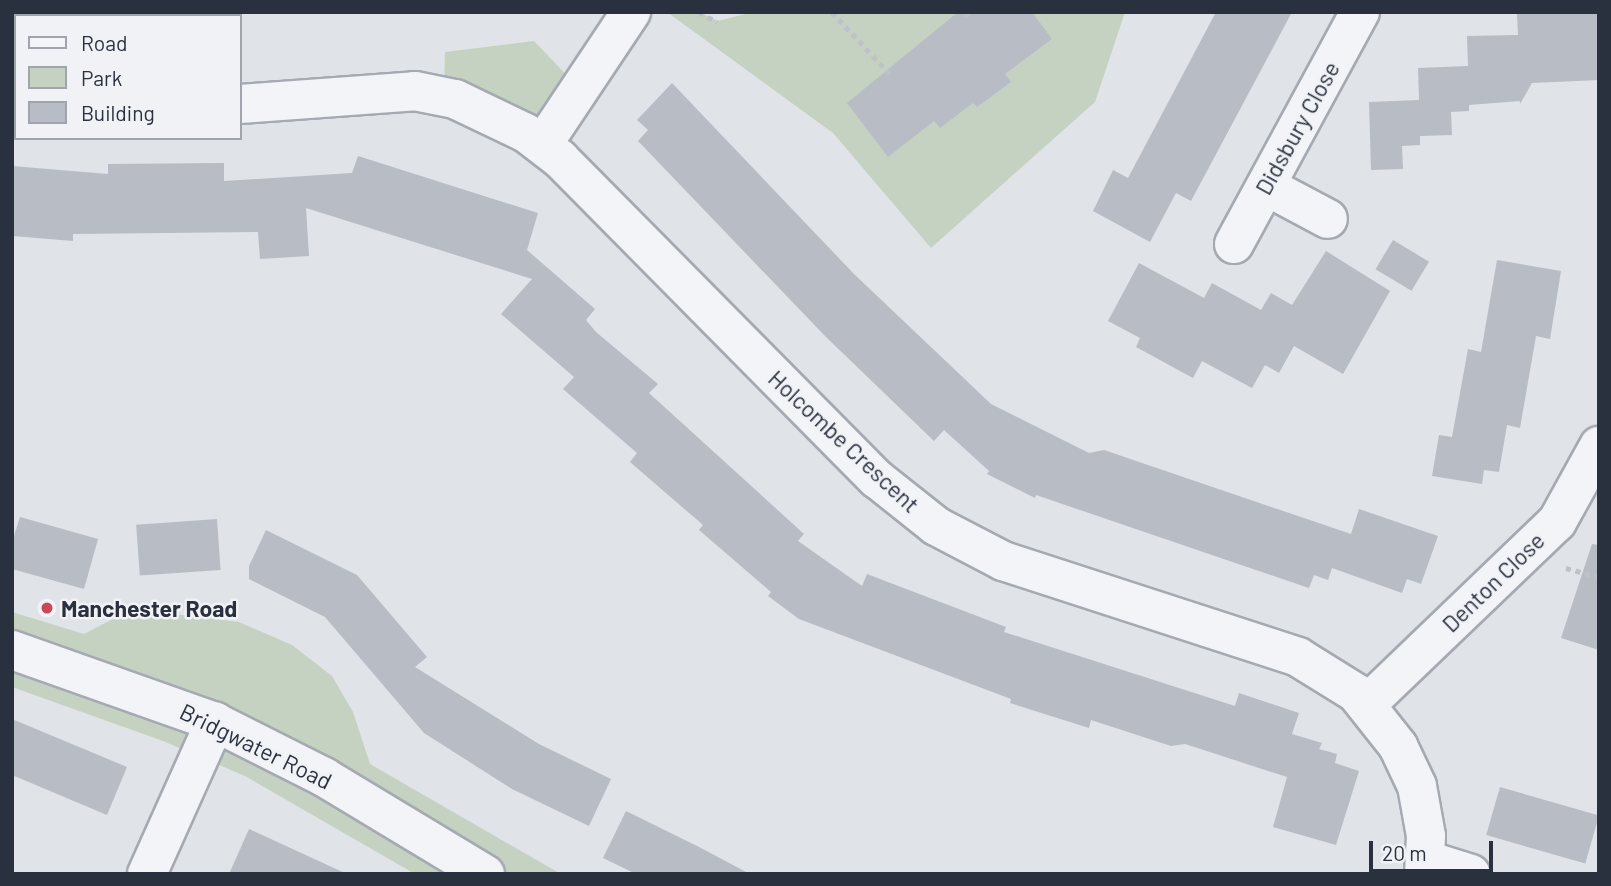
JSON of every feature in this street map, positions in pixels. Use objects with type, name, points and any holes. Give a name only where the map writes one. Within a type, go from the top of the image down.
[{"type":"street","points":[[543,144],[631,12]]},
{"type":"street","name":"Didsbury Close","points":[[1234,244],[1360,12]]},
{"type":"street","name":"Holcombe Crescent","points":[[242,104],[415,91],[468,104],[543,144],[877,479],[936,526],[1003,561],[1298,657],[1345,684],[1367,704],[1398,746],[1417,786],[1425,867]]},
{"type":"street","points":[[1266,186],[1328,219]]},
{"type":"street","name":"Denton Close","points":[[1367,704],[1557,522],[1599,446]]},
{"type":"street","name":"Bridgwater Road","points":[[12,650],[215,722],[354,794],[485,874]]},
{"type":"street","points":[[147,874],[215,722]]},
{"type":"street","points":[[1425,867],[1471,874]]},
{"type":"path","points":[[699,12],[718,22]]},
{"type":"path","points":[[832,12],[890,74]]},
{"type":"path","points":[[965,12],[972,19]]},
{"type":"path","points":[[1559,565],[1599,577]]},
{"type":"green space","points":[[667,12],[699,12],[718,21],[753,12],[1125,12],[1095,102],[931,248],[833,133]]},
{"type":"green space","points":[[534,41],[580,89],[543,144],[444,96],[445,52]]},
{"type":"green space","points":[[150,611],[239,622],[292,645],[332,676],[353,712],[370,764],[561,874],[415,874],[245,776],[163,741],[12,687],[12,612],[84,634],[111,620]]},
{"type":"building","points":[[958,12],[1032,12],[1052,39],[1005,74],[1011,82],[977,107],[973,103],[940,128],[934,121],[888,157],[847,103]]},
{"type":"building","points":[[1216,12],[1292,12],[1191,201],[1176,193],[1150,242],[1093,211],[1113,170],[1128,178]]},
{"type":"building","points":[[1599,12],[1599,80],[1532,83],[1520,104],[1520,101],[1469,105],[1469,111],[1451,112],[1452,135],[1420,136],[1420,145],[1402,146],[1403,169],[1371,170],[1369,102],[1419,100],[1418,68],[1468,66],[1467,36],[1518,35],[1517,14]]},
{"type":"building","points":[[672,83],[854,274],[991,404],[1089,453],[1104,450],[1351,534],[1359,509],[1438,536],[1421,584],[1407,579],[1402,593],[1332,568],[1328,580],[1314,575],[1309,588],[1036,495],[1035,498],[987,474],[989,471],[944,430],[934,441],[825,336],[638,141],[648,130],[637,120]]},
{"type":"building","points":[[358,156],[538,213],[527,250],[595,309],[586,320],[596,332],[658,384],[649,393],[804,534],[798,541],[862,586],[867,574],[1006,627],[1004,632],[1235,706],[1239,693],[1299,713],[1292,734],[1322,743],[1319,749],[1337,754],[1335,763],[1359,771],[1336,845],[1273,827],[1287,777],[1185,744],[1171,746],[1091,720],[1089,728],[1010,703],[1011,699],[799,619],[768,596],[771,592],[699,530],[703,525],[630,462],[637,453],[563,389],[574,377],[501,314],[532,279],[306,208],[309,256],[260,259],[258,232],[73,234],[73,241],[12,236],[12,166],[108,174],[108,164],[224,163],[224,181],[352,173]]},
{"type":"building","points":[[1393,240],[1429,262],[1411,291],[1375,269]]},
{"type":"building","points":[[1326,251],[1390,291],[1343,374],[1294,346],[1279,373],[1265,365],[1252,388],[1202,361],[1193,378],[1136,347],[1140,338],[1108,321],[1139,263],[1204,298],[1212,283],[1261,310],[1271,293],[1292,305]]},
{"type":"building","points":[[1497,260],[1561,271],[1550,339],[1536,336],[1520,428],[1507,425],[1499,472],[1484,470],[1482,484],[1432,476],[1439,435],[1452,437],[1468,349],[1481,352]]},
{"type":"building","points":[[20,517],[98,539],[84,589],[12,569],[12,542]]},
{"type":"building","points":[[217,519],[221,570],[140,576],[136,525]]},
{"type":"building","points":[[266,530],[357,575],[427,657],[415,667],[539,744],[611,779],[589,826],[512,789],[424,733],[325,617],[249,579],[249,566]]},
{"type":"building","points":[[1592,544],[1599,545],[1599,650],[1561,638]]},
{"type":"building","points":[[12,719],[127,767],[107,815],[12,775]]},
{"type":"building","points":[[1500,787],[1599,815],[1585,863],[1486,835]]},
{"type":"building","points":[[626,811],[750,874],[636,874],[603,858]]},
{"type":"building","points":[[249,829],[347,874],[229,874]]},
{"type":"place","name":"Manchester Road","points":[[47,608]]}]
